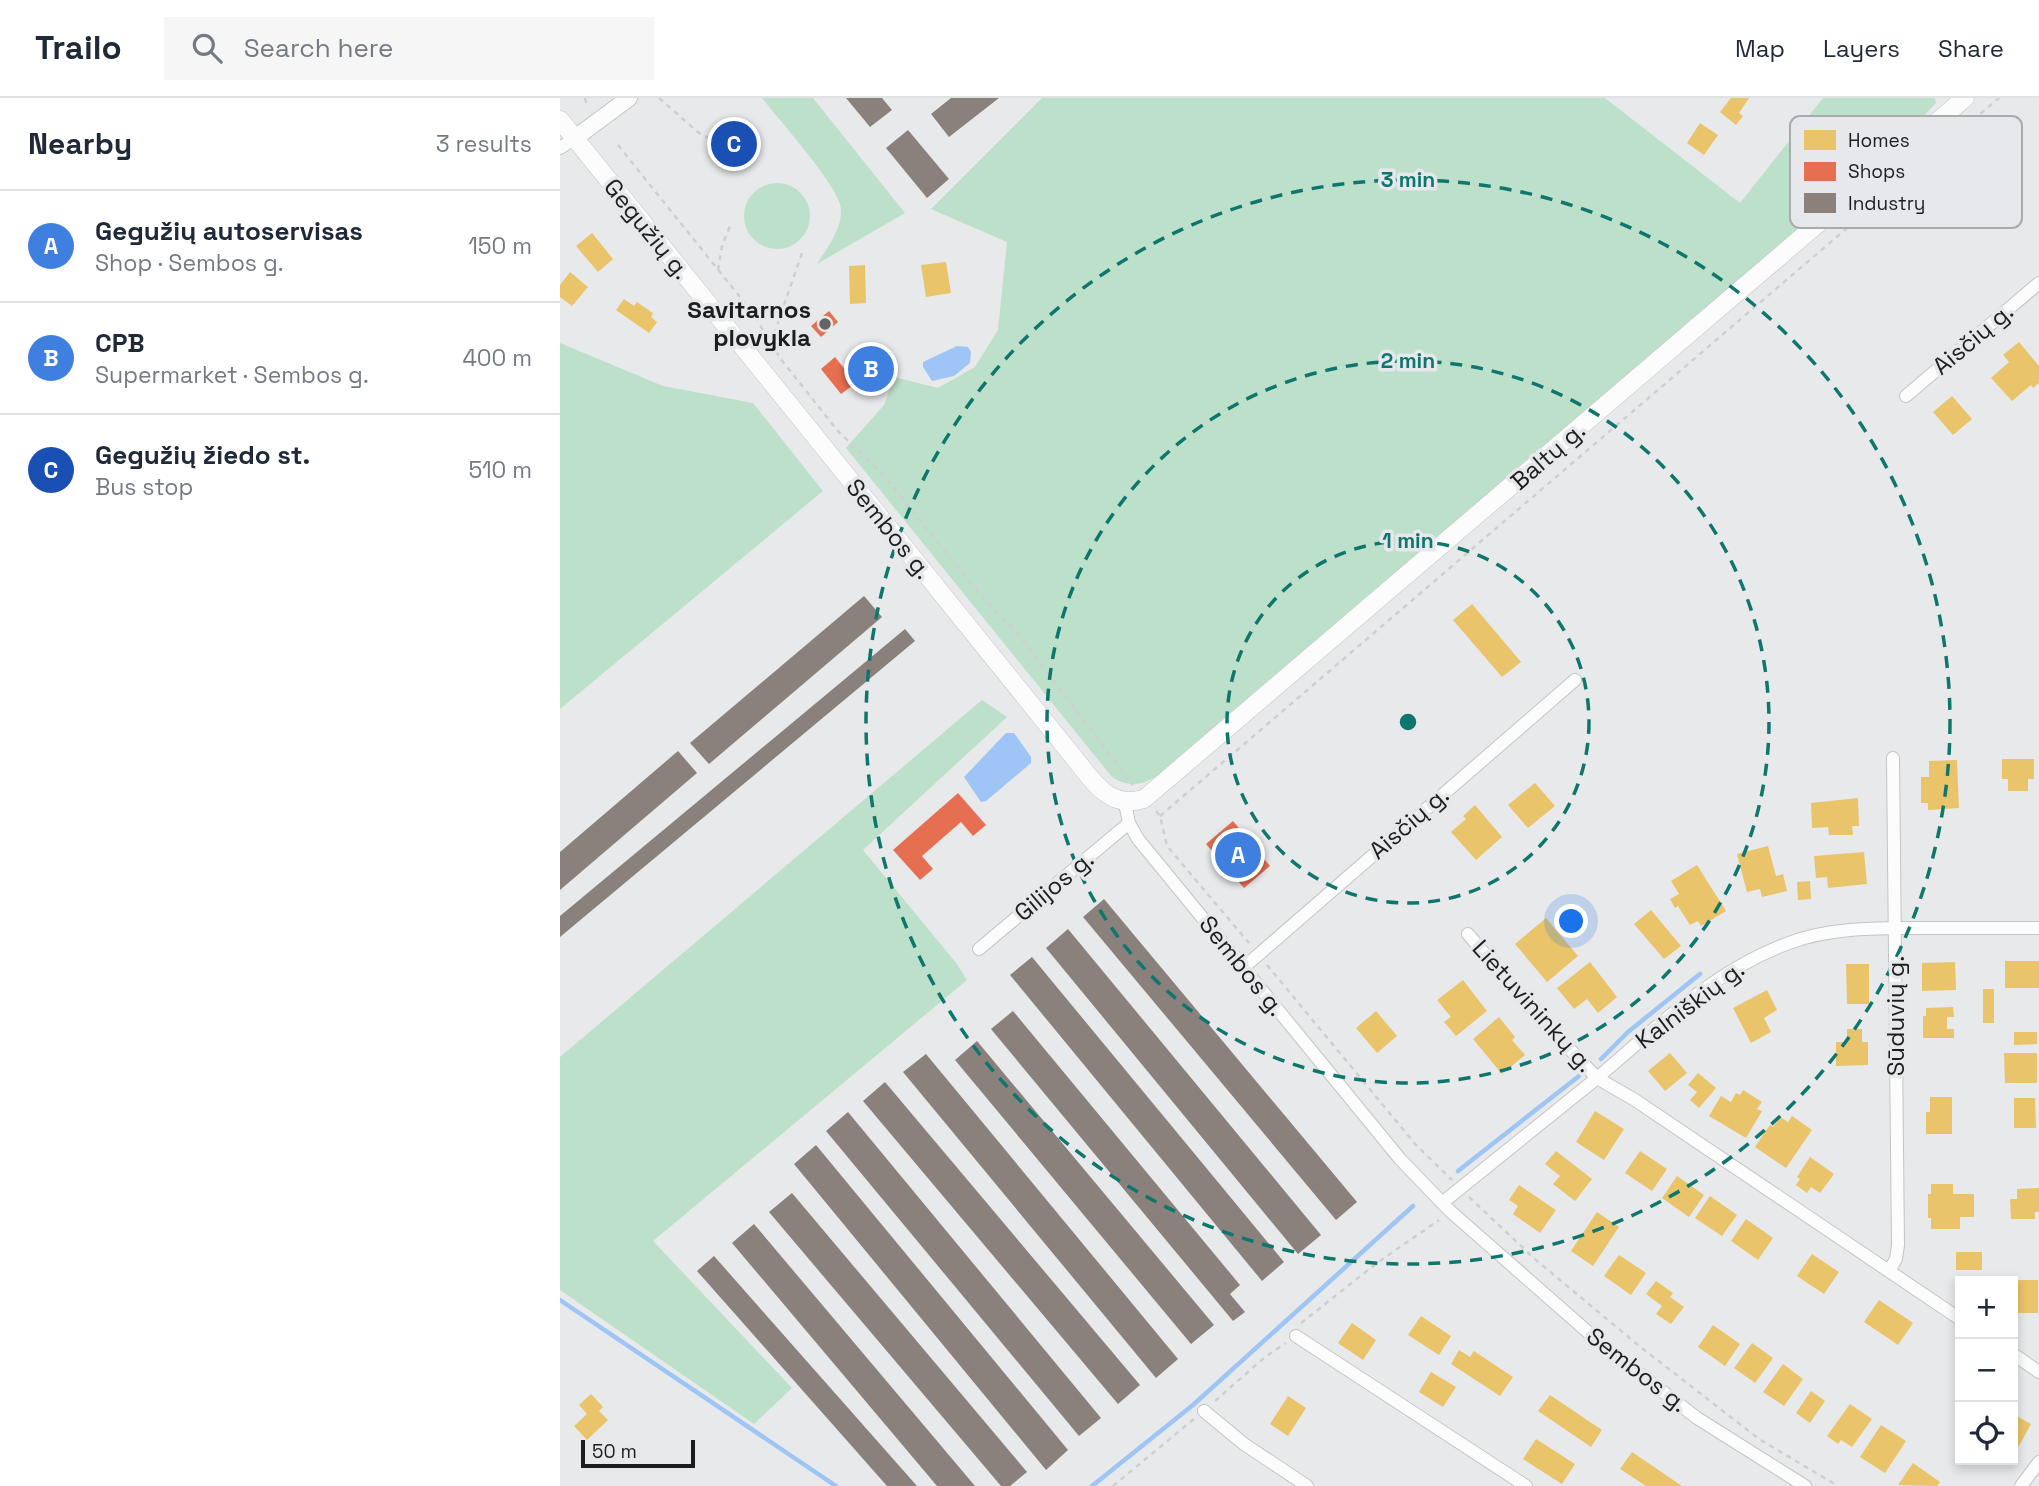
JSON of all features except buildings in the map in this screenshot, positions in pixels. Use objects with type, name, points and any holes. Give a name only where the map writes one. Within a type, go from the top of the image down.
[{"type":"main road","name":"Baltų g.","points":[[1944,116],[1965,98]]},
{"type":"main road","name":"Gegužių g.","points":[[560,120],[567,143],[760,370]]},
{"type":"main road","name":"Baltų g.","points":[[1125,803],[1144,799],[1813,228]]},
{"type":"main road","name":"Sembos g.","points":[[760,370],[1091,779],[1111,797],[1125,803]]},
{"type":"street","points":[[567,143],[629,98]]},
{"type":"street","name":"Aisčių g.","points":[[1906,396],[2039,283]]},
{"type":"street","name":"Aisčių g.","points":[[1243,968],[1575,680]]},
{"type":"street","name":"Sūduvių g.","points":[[1889,1271],[1896,1259],[1898,1245],[1894,758]]},
{"type":"street","name":"Sembos g.","points":[[1125,803],[1129,823],[1138,839],[1400,1159],[1446,1207],[1605,1347],[1697,1418],[1805,1486]]},
{"type":"street","name":"Gilijos g.","points":[[979,949],[1129,823]]},
{"type":"street","name":"Kalniškių g.","points":[[1446,1207],[1460,1188],[1597,1078],[1688,1000],[1742,964],[1790,942],[1833,932],[1896,928],[2039,928]]},
{"type":"street","name":"Lietuvininkų g.","points":[[1468,934],[1527,1004],[1597,1078]]},
{"type":"street","points":[[1597,1078],[1636,1100],[1955,1316]]},
{"type":"street","points":[[1296,1336],[1526,1486]]},
{"type":"street","points":[[2018,1357],[2039,1372]]},
{"type":"street","points":[[1204,1411],[1244,1444],[1307,1486]]},
{"type":"street","points":[[2021,1486],[2039,1462]]},
{"type":"path","points":[[585,98],[587,106]]},
{"type":"path","points":[[659,98],[699,133],[739,153]]},
{"type":"path","points":[[1978,116],[1999,98]]},
{"type":"path","points":[[618,145],[752,312],[771,344],[837,430],[885,477],[978,592],[1022,639],[1144,799],[1160,816],[1167,846],[1416,1144],[1536,1259],[1638,1345],[1759,1439],[1838,1486]]},
{"type":"path","points":[[718,270],[722,246],[730,226]]},
{"type":"path","points":[[1160,816],[1847,228]]},
{"type":"path","points":[[771,344],[802,253]]},
{"type":"path","points":[[1296,1336],[1297,1326],[1315,1310],[1446,1207]]},
{"type":"green space","points":[[762,98],[813,98],[905,213],[817,264],[839,224],[841,209],[838,199],[820,170]]},
{"type":"green space","points":[[1042,98],[1605,98],[1740,203],[1790,140],[1790,228],[1800,228],[1162,773],[1150,780],[1131,784],[1112,777],[846,448],[884,405],[894,377],[938,388],[975,367],[998,330],[1007,242],[931,209]]},
{"type":"green space","points":[[1823,98],[1935,98],[1936,103],[1924,116],[1809,116]]},
{"type":"green space","points":[[770,183],[784,183],[796,188],[805,197],[810,216],[808,229],[801,240],[784,249],[770,249],[758,244],[749,235],[744,223],[744,209],[749,197],[758,188]]},
{"type":"green space","points":[[560,343],[663,386],[753,403],[823,491],[560,709]]},
{"type":"green space","points":[[982,700],[1007,717],[863,850],[957,964],[967,980],[653,1241],[792,1388],[754,1424],[560,1290],[560,1057]]},
{"type":"water","points":[[957,346],[968,347],[971,352],[970,363],[954,376],[932,381],[923,367],[923,362]]},
{"type":"water","points":[[1006,733],[1014,733],[1031,757],[1031,763],[986,801],[981,802],[964,777]]},
{"type":"waterway","points":[[1601,1059],[1628,1032],[1700,974]]},
{"type":"waterway","points":[[1458,1171],[1579,1076]]},
{"type":"waterway","points":[[1092,1486],[1193,1405],[1413,1206]]},
{"type":"waterway","points":[[560,1300],[836,1486]]},
{"type":"place","name":"Gegužių žiedo st.","points":[[734,144]]},
{"type":"place","name":"Savitarnos plovykla","points":[[825,324]]},
{"type":"place","name":"CPB","points":[[871,369]]},
{"type":"place","name":"Gegužių autoservisas","points":[[1238,855]]}]
